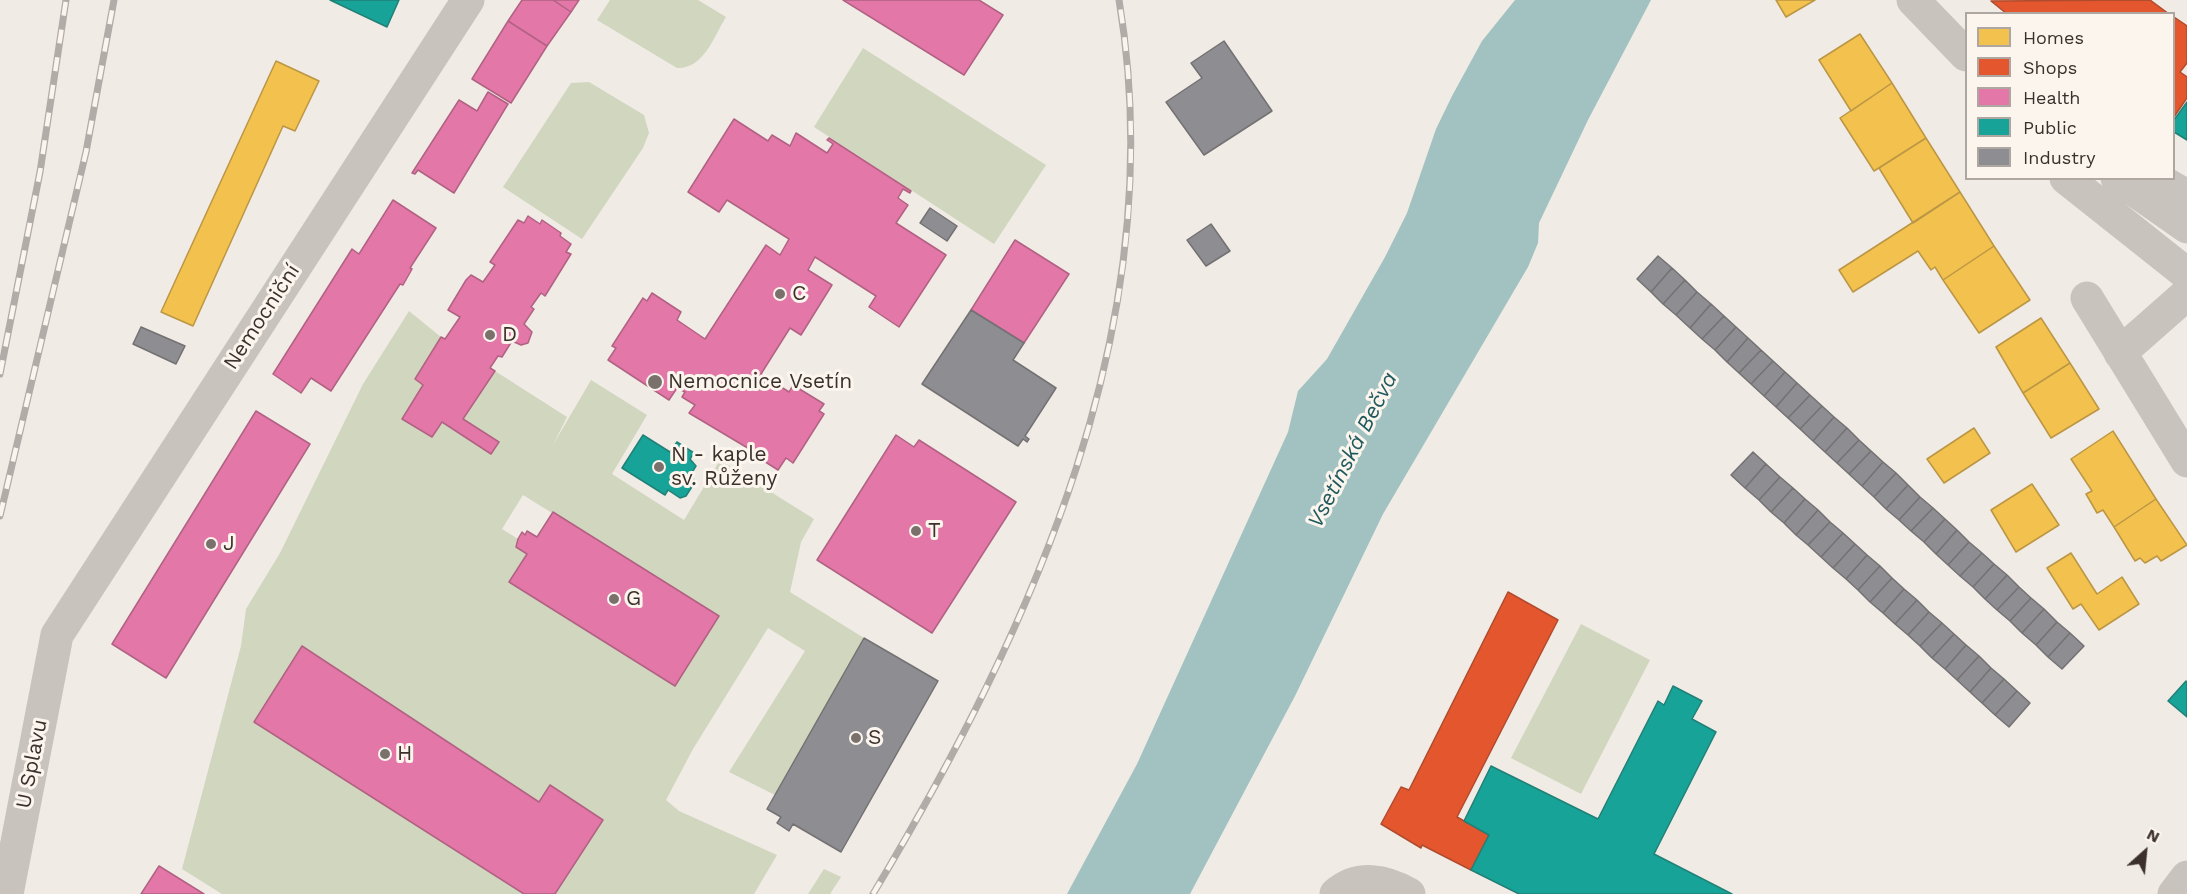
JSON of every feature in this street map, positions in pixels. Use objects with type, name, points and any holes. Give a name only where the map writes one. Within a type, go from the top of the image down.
[{"type":"street","name":"Nemocniční","points":[[57,635],[468,0]]},
{"type":"street","points":[[1913,0],[1965,54]]},
{"type":"street","points":[[2069,180],[2187,274]]},
{"type":"street","points":[[2120,180],[2187,227]]},
{"type":"street","points":[[2159,180],[2187,196]]},
{"type":"street","points":[[2120,353],[2187,294]]},
{"type":"street","points":[[2087,298],[2187,461]]},
{"type":"street","name":"U Splavu","points":[[7,894],[57,635]]},
{"type":"street","points":[[2174,894],[2187,878]]},
{"type":"street","points":[[1336,894],[1345,886],[1361,881],[1383,882],[1409,894]]},
{"type":"green space","points":[[610,0],[698,0],[726,17],[701,57],[686,67],[677,68],[597,20]]},
{"type":"green space","points":[[863,48],[1046,165],[994,244],[814,127]]},
{"type":"green space","points":[[589,82],[644,115],[649,133],[643,148],[582,239],[503,187],[571,83]]},
{"type":"green space","points":[[409,311],[441,337],[423,385],[402,419],[432,437],[442,422],[492,453],[499,441],[463,419],[495,371],[567,417],[553,445],[591,380],[647,415],[612,474],[684,520],[720,460],[814,519],[801,542],[790,592],[864,638],[775,795],[729,772],[805,651],[768,628],[693,749],[666,800],[679,811],[777,855],[754,894],[555,894],[603,820],[550,786],[539,802],[302,646],[255,722],[524,894],[222,894],[182,869],[241,646],[246,609],[280,553],[363,384]],"holes":[[[523,495],[719,616],[675,686],[510,582],[527,554],[516,547],[518,539],[502,529]]]},
{"type":"green space","points":[[1581,624],[1650,660],[1581,794],[1511,758]]},
{"type":"green space","points":[[824,869],[841,877],[830,894],[808,894]]},
{"type":"water","name":"Vsetínská Bečva","points":[[1515,0],[1651,0],[1588,120],[1539,223],[1538,243],[1528,267],[1383,514],[1295,696],[1190,894],[1067,894],[1137,764],[1288,432],[1298,391],[1327,359],[1385,257],[1407,213],[1436,129],[1452,96],[1482,41]]},
{"type":"building: Homes","points":[[1776,0],[1815,0],[1786,17]]},
{"type":"building: Homes","points":[[1860,34],[1892,83],[1851,111],[1819,60]]},
{"type":"building: Homes","points":[[276,61],[319,81],[295,131],[283,126],[193,326],[161,312]]},
{"type":"building: Homes","points":[[1892,83],[1926,138],[1874,171],[1840,118]]},
{"type":"building: Homes","points":[[1926,138],[1960,192],[1913,223],[1879,168]]},
{"type":"building: Homes","points":[[1960,192],[1994,246],[1943,280],[1935,267],[1931,270],[1918,251],[1853,292],[1839,270]]},
{"type":"building: Homes","points":[[1994,246],[2030,300],[1979,333],[1943,280]]},
{"type":"building: Homes","points":[[2041,318],[2070,363],[2023,393],[1996,347]]},
{"type":"building: Homes","points":[[2070,363],[2099,409],[2051,438],[2023,393]]},
{"type":"building: Homes","points":[[1974,428],[1990,453],[1944,483],[1927,459]]},
{"type":"building: Homes","points":[[2113,431],[2156,499],[2114,527],[2103,510],[2097,513],[2086,494],[2092,491],[2071,459]]},
{"type":"building: Homes","points":[[2032,484],[2059,525],[2016,552],[1991,510]]},
{"type":"building: Homes","points":[[2156,499],[2187,545],[2161,561],[2157,556],[2145,563],[2140,558],[2135,561],[2114,527]]},
{"type":"building: Homes","points":[[2071,553],[2097,594],[2122,577],[2139,604],[2099,630],[2081,604],[2073,609],[2047,568]]},
{"type":"building: Shops","points":[[2150,0],[2166,12],[2005,12],[1991,1]]},
{"type":"building: Shops","points":[[2175,18],[2187,26],[2187,63],[2180,72],[2187,77],[2187,98],[2175,116]]},
{"type":"building: Shops","points":[[1508,592],[1558,620],[1457,817],[1489,835],[1471,870],[1422,845],[1421,848],[1381,824],[1401,787],[1409,790]]},
{"type":"building: Health","points":[[522,0],[553,0],[571,12],[547,46],[508,21]]},
{"type":"building: Health","points":[[553,0],[579,0],[571,12]]},
{"type":"building: Health","points":[[843,0],[979,0],[1003,15],[964,75]]},
{"type":"building: Health","points":[[508,21],[547,46],[511,103],[472,79]]},
{"type":"building: Health","points":[[488,92],[508,104],[454,193],[418,170],[415,174],[412,173],[459,100],[477,111]]},
{"type":"building: Health","name":"C","points":[[734,119],[768,141],[772,135],[790,146],[796,133],[827,153],[833,144],[827,140],[829,138],[911,191],[910,193],[903,189],[898,198],[908,205],[896,223],[946,255],[899,327],[869,307],[876,296],[815,257],[808,270],[832,285],[801,335],[790,328],[761,374],[789,392],[793,385],[824,404],[819,411],[824,414],[793,463],[786,458],[778,470],[745,449],[746,447],[689,413],[695,405],[682,397],[685,392],[677,388],[669,400],[608,360],[616,348],[612,346],[643,298],[647,301],[652,293],[681,312],[677,320],[705,339],[766,245],[780,255],[789,239],[727,200],[719,212],[688,192]]},
{"type":"building: Health","points":[[393,200],[436,228],[410,268],[412,269],[403,285],[400,284],[331,391],[311,378],[301,393],[273,374],[352,249],[359,254]]},
{"type":"building: Health","name":"D","points":[[528,216],[540,224],[542,220],[561,233],[560,236],[571,244],[566,252],[571,254],[545,296],[541,293],[531,307],[534,309],[524,324],[532,332],[528,343],[521,345],[512,341],[502,357],[498,356],[490,368],[495,371],[463,419],[499,442],[491,454],[442,422],[432,437],[402,419],[423,385],[415,379],[441,337],[445,339],[460,317],[448,310],[466,280],[471,275],[483,282],[495,265],[490,262],[518,220],[524,223]]},
{"type":"building: Health","points":[[1015,240],[1069,274],[1024,343],[971,310]]},
{"type":"building: Health","name":"J","points":[[256,411],[310,444],[166,678],[112,644]]},
{"type":"building: Health","name":"T","points":[[896,435],[914,447],[919,440],[1016,502],[932,633],[817,560]]},
{"type":"building: Health","name":"G","points":[[553,512],[719,616],[675,686],[509,582],[527,554],[516,547],[522,532],[525,535],[527,531],[537,537]]},
{"type":"building: Health","name":"H","points":[[302,646],[539,802],[550,785],[603,820],[555,894],[524,894],[254,722]]},
{"type":"building: Health","points":[[159,866],[204,894],[141,894]]},
{"type":"building: Public","points":[[330,0],[399,0],[387,27]]},
{"type":"building: Public","points":[[2187,102],[2187,140],[2175,133],[2175,119]]},
{"type":"building: Public","name":"N - kaple sv. Růženy","points":[[643,435],[670,452],[677,442],[694,453],[690,459],[696,466],[691,474],[695,482],[686,496],[680,498],[668,490],[665,495],[622,468]]},
{"type":"building: Public","points":[[2187,682],[2187,717],[2168,701]]},
{"type":"building: Public","points":[[1673,686],[1702,701],[1692,719],[1716,732],[1654,854],[1732,894],[1519,894],[1471,870],[1489,835],[1464,821],[1491,766],[1598,819],[1658,701],[1664,705]]},
{"type":"building: Industry","points":[[1224,41],[1272,111],[1204,155],[1166,102],[1202,78],[1191,63]]},
{"type":"building: Industry","points":[[930,208],[957,226],[947,241],[920,223]]},
{"type":"building: Industry","points":[[1211,224],[1230,251],[1206,266],[1187,240]]},
{"type":"building: Industry","points":[[1658,256],[1672,268],[1651,292],[1637,279]]},
{"type":"building: Industry","points":[[1672,268],[1685,280],[1663,304],[1651,292]]},
{"type":"building: Industry","points":[[1685,280],[1697,292],[1676,315],[1663,304]]},
{"type":"building: Industry","points":[[1697,292],[1711,304],[1690,328],[1676,315]]},
{"type":"building: Industry","points":[[1711,304],[1724,316],[1702,339],[1690,328]]},
{"type":"building: Industry","points":[[971,310],[1024,343],[1013,360],[1056,388],[1025,436],[1029,439],[1027,442],[1023,439],[1018,446],[922,384]]},
{"type":"building: Industry","points":[[1724,316],[1736,327],[1715,350],[1702,339]]},
{"type":"building: Industry","points":[[141,327],[185,346],[176,364],[133,344]]},
{"type":"building: Industry","points":[[1736,327],[1748,338],[1727,362],[1715,350]]},
{"type":"building: Industry","points":[[1748,338],[1761,350],[1739,373],[1727,362]]},
{"type":"building: Industry","points":[[1761,350],[1773,361],[1751,384],[1739,373]]},
{"type":"building: Industry","points":[[1773,361],[1785,372],[1764,396],[1751,384]]},
{"type":"building: Industry","points":[[1785,372],[1797,383],[1776,407],[1764,396]]},
{"type":"building: Industry","points":[[1797,383],[1810,395],[1788,418],[1776,407]]},
{"type":"building: Industry","points":[[1810,395],[1822,406],[1800,429],[1788,418]]},
{"type":"building: Industry","points":[[1822,406],[1834,417],[1813,441],[1800,429]]},
{"type":"building: Industry","points":[[1834,417],[1847,428],[1825,452],[1813,441]]},
{"type":"building: Industry","points":[[1847,428],[1859,440],[1837,463],[1825,452]]},
{"type":"building: Industry","points":[[1859,440],[1871,451],[1849,474],[1837,463]]},
{"type":"building: Industry","points":[[1871,451],[1883,462],[1862,486],[1849,474]]},
{"type":"building: Industry","points":[[1753,452],[1766,464],[1745,488],[1731,475]]},
{"type":"building: Industry","points":[[1883,462],[1896,473],[1874,497],[1862,486]]},
{"type":"building: Industry","points":[[1766,464],[1780,477],[1759,500],[1745,488]]},
{"type":"building: Industry","points":[[1896,473],[1908,485],[1886,509],[1874,497]]},
{"type":"building: Industry","points":[[1780,477],[1793,488],[1771,512],[1759,500]]},
{"type":"building: Industry","points":[[1908,485],[1920,497],[1899,520],[1886,509]]},
{"type":"building: Industry","points":[[1793,488],[1805,499],[1784,523],[1771,512]]},
{"type":"building: Industry","points":[[1920,497],[1933,508],[1911,531],[1899,520]]},
{"type":"building: Industry","points":[[1805,499],[1818,510],[1796,535],[1784,523]]},
{"type":"building: Industry","points":[[1933,508],[1945,519],[1924,542],[1911,531]]},
{"type":"building: Industry","points":[[1818,510],[1830,522],[1808,545],[1796,535]]},
{"type":"building: Industry","points":[[1945,519],[1957,530],[1936,554],[1924,542]]},
{"type":"building: Industry","points":[[1830,522],[1843,533],[1821,557],[1808,545]]},
{"type":"building: Industry","points":[[1957,530],[1969,542],[1948,565],[1936,554]]},
{"type":"building: Industry","points":[[1843,533],[1855,544],[1833,568],[1821,557]]},
{"type":"building: Industry","points":[[1969,542],[1982,553],[1960,576],[1948,565]]},
{"type":"building: Industry","points":[[1855,544],[1867,555],[1846,579],[1833,568]]},
{"type":"building: Industry","points":[[1982,553],[1994,564],[1973,587],[1960,576]]},
{"type":"building: Industry","points":[[1867,555],[1880,566],[1858,590],[1846,579]]},
{"type":"building: Industry","points":[[1994,564],[2007,575],[1985,599],[1973,587]]},
{"type":"building: Industry","points":[[1880,566],[1892,578],[1870,602],[1858,590]]},
{"type":"building: Industry","points":[[2007,575],[2019,587],[1997,610],[1985,599]]},
{"type":"building: Industry","points":[[1892,578],[1904,589],[1883,613],[1870,602]]},
{"type":"building: Industry","points":[[2019,587],[2031,598],[2010,621],[1997,610]]},
{"type":"building: Industry","points":[[1904,589],[1917,600],[1895,624],[1883,613]]},
{"type":"building: Industry","points":[[2031,598],[2044,609],[2022,633],[2010,621]]},
{"type":"building: Industry","points":[[1917,600],[1929,612],[1908,635],[1895,624]]},
{"type":"building: Industry","points":[[2044,609],[2057,622],[2036,645],[2022,633]]},
{"type":"building: Industry","points":[[1929,612],[1942,623],[1920,646],[1908,635]]},
{"type":"building: Industry","points":[[2057,622],[2070,633],[2048,657],[2036,645]]},
{"type":"building: Industry","points":[[1942,623],[1954,634],[1932,658],[1920,646]]},
{"type":"building: Industry","points":[[2070,633],[2084,646],[2062,669],[2048,657]]},
{"type":"building: Industry","points":[[1954,634],[1966,645],[1945,669],[1932,658]]},
{"type":"building: Industry","name":"S","points":[[864,638],[938,681],[841,852],[793,824],[789,831],[777,823],[781,817],[767,809]]},
{"type":"building: Industry","points":[[1966,645],[1979,656],[1957,680],[1945,669]]},
{"type":"building: Industry","points":[[1979,656],[1991,668],[1970,692],[1957,680]]},
{"type":"building: Industry","points":[[1991,668],[2004,679],[1982,703],[1970,692]]},
{"type":"building: Industry","points":[[2004,679],[2017,691],[1995,715],[1982,703]]},
{"type":"building: Industry","points":[[2017,691],[2030,703],[2009,727],[1995,715]]},
{"type":"railway","points":[[0,374],[40,172],[66,0]]},
{"type":"railway","points":[[0,516],[86,152],[114,0]]},
{"type":"railway","points":[[873,894],[932,792],[987,686],[1036,578],[1077,467],[1107,353],[1126,238],[1131,120],[1119,0]]},
{"type":"place","name":"C","points":[[780,294]]},
{"type":"place","name":"D","points":[[490,335]]},
{"type":"place","name":"Nemocnice Vsetín","points":[[655,382]]},
{"type":"place","name":"N - kaple sv. Růženy","points":[[659,467]]},
{"type":"place","name":"T","points":[[916,531]]},
{"type":"place","name":"J","points":[[211,544]]},
{"type":"place","name":"G","points":[[614,599]]},
{"type":"place","name":"S","points":[[856,738]]},
{"type":"place","name":"H","points":[[385,754]]}]
